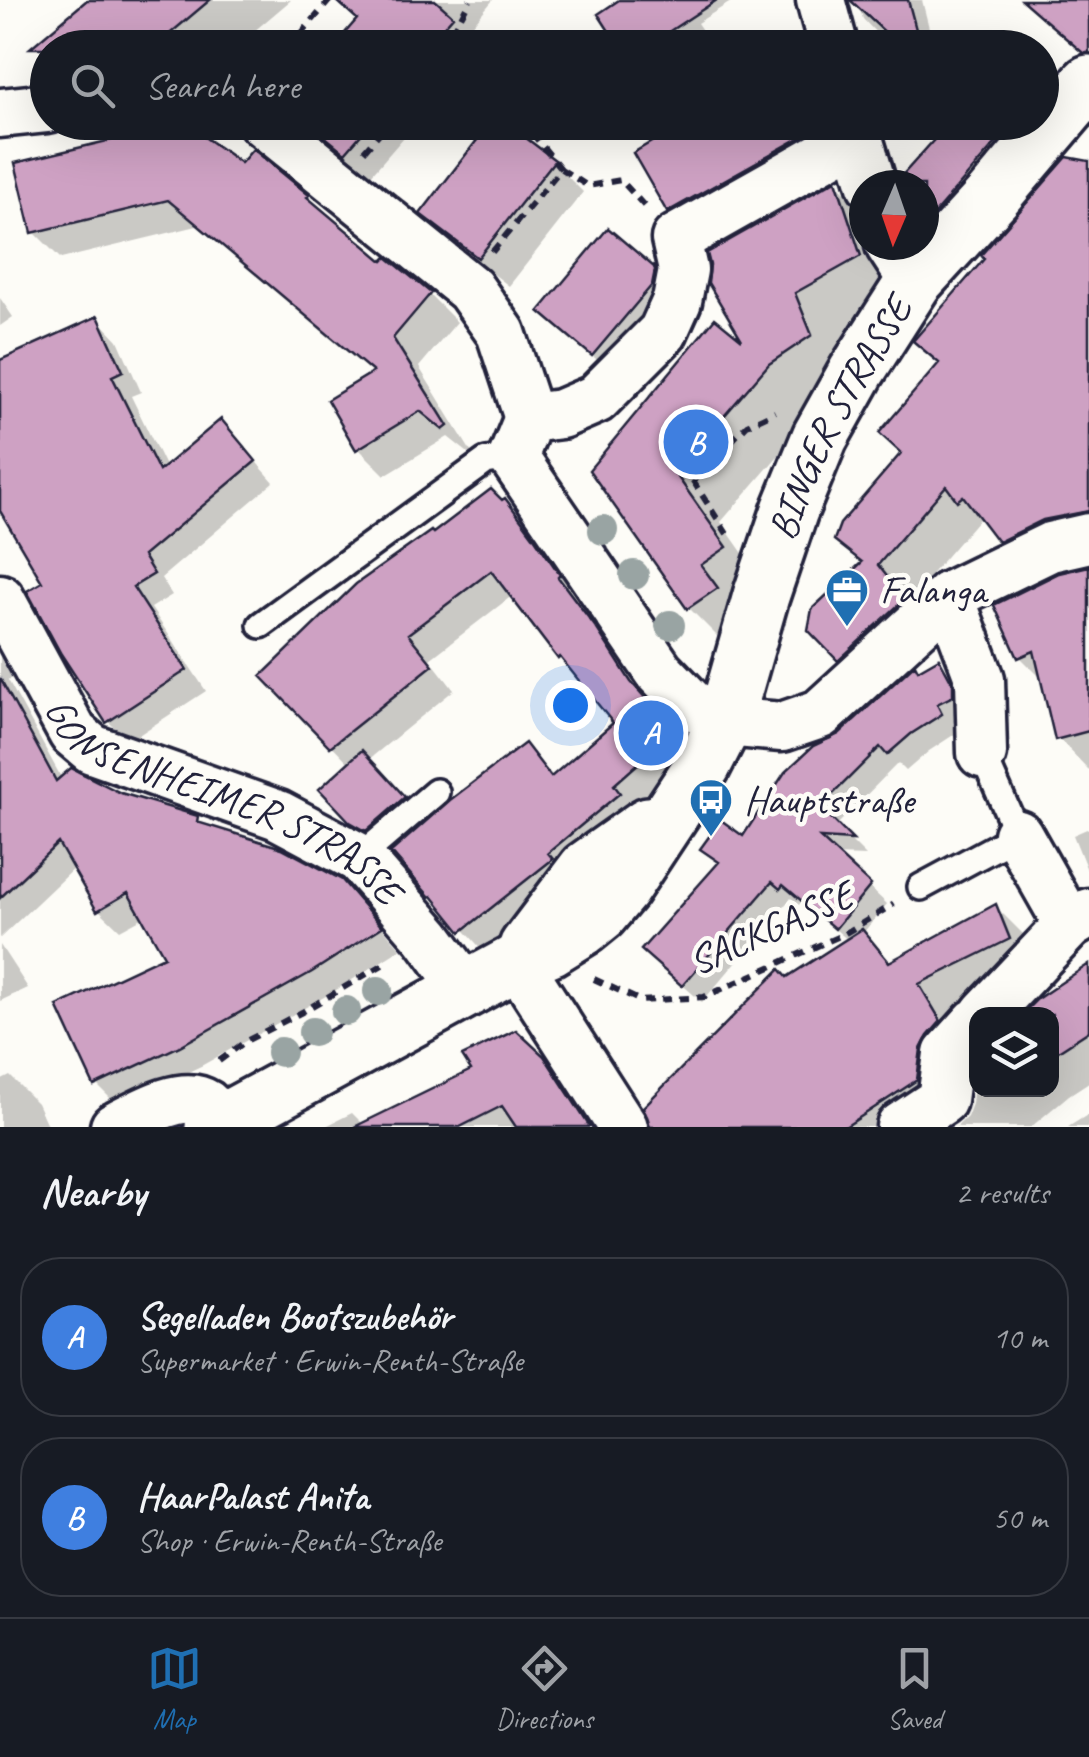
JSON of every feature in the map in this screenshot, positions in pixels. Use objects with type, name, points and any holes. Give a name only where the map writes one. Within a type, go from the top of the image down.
[{"type":"main road","name":"BINGER STRASSE","points":[[1059,118],[1089,83]]},
{"type":"main road","name":"BINGER STRASSE","points":[[218,1125],[516,962],[586,869],[675,806],[703,765],[725,722],[790,510],[820,437],[857,372],[902,264],[993,196],[1041,140]]},
{"type":"street","points":[[821,0],[829,30]]},
{"type":"street","points":[[0,113],[30,110]]},
{"type":"street","points":[[285,140],[464,284],[501,333],[521,437],[659,671],[691,704],[725,722],[782,727],[820,714],[949,596],[1050,547],[1089,538]]},
{"type":"street","points":[[521,437],[596,399],[663,332],[677,301],[683,270],[676,239],[839,140]]},
{"type":"street","points":[[858,140],[867,170]]},
{"type":"street","points":[[949,596],[980,679],[982,754]]},
{"type":"street","name":"GONSENHEIMER STRASSE","points":[[0,599],[18,673],[92,749],[278,815],[359,858],[428,937],[466,990]]},
{"type":"street","points":[[992,1007],[1079,919],[1018,834]]},
{"type":"street","points":[[516,962],[623,1127]]},
{"type":"street","points":[[901,1127],[952,1113],[948,1054],[969,1032]]},
{"type":"street","points":[[115,1127],[161,1104],[198,1100],[209,1106],[218,1125]]},
{"type":"lane","points":[[261,625],[521,437]]},
{"type":"lane","points":[[921,887],[1018,834],[982,754]]},
{"type":"lane","points":[[359,858],[436,792]]},
{"type":"path","points":[[304,30],[330,0]]},
{"type":"path","points":[[453,30],[470,0]]},
{"type":"path","points":[[538,140],[561,169],[588,186],[621,180],[676,239]]},
{"type":"path","points":[[464,284],[561,169]]},
{"type":"path","points":[[693,481],[747,425],[775,412]]},
{"type":"path","points":[[678,469],[693,481],[733,544]]},
{"type":"path","name":"SACKGASSE","points":[[584,974],[641,1001],[704,997],[844,934],[921,887]]},
{"type":"path","points":[[161,1104],[246,1042],[396,956]]},
{"type":"building","points":[[87,0],[210,0],[174,30],[51,30]]},
{"type":"building","points":[[336,0],[435,0],[453,16],[441,30],[348,30],[357,19]]},
{"type":"building","points":[[619,0],[717,0],[671,30],[608,30],[598,14]]},
{"type":"building","points":[[850,0],[908,0],[916,30],[882,30]]},
{"type":"building","points":[[1022,0],[1089,0],[1089,53],[1083,53]]},
{"type":"building","points":[[111,140],[209,140],[241,163],[253,149],[383,261],[387,257],[431,293],[393,338],[448,426],[443,430],[420,411],[356,450],[327,400],[373,372],[168,200],[32,233],[15,163]]},
{"type":"building","points":[[329,140],[356,140],[345,153]]},
{"type":"building","points":[[477,140],[529,140],[555,160],[478,258],[420,214]]},
{"type":"building","points":[[655,140],[796,140],[667,212],[633,153]]},
{"type":"building","points":[[934,140],[998,140],[939,208],[939,170],[907,170]]},
{"type":"building","points":[[1067,157],[1089,161],[1089,511],[1043,520],[998,542],[963,496],[957,501],[946,486],[878,565],[905,599],[838,661],[808,630],[812,609],[862,562],[834,540],[840,524],[901,453],[879,433],[939,363],[913,341],[984,259],[981,255]]},
{"type":"building","points":[[836,180],[849,220],[849,260],[854,260],[795,293],[812,335],[769,364],[675,473],[727,547],[701,565],[718,588],[687,609],[589,470],[715,318],[742,340],[708,283],[707,253]]},
{"type":"building","points":[[608,228],[655,270],[652,285],[592,356],[539,311]]},
{"type":"building","points":[[98,316],[123,371],[112,376],[159,471],[221,419],[256,461],[143,556],[154,574],[133,587],[187,670],[106,723],[61,654],[27,591],[42,582],[0,511],[0,360]]},
{"type":"building","points":[[491,489],[502,500],[505,498],[631,682],[675,731],[614,785],[620,793],[548,853],[553,859],[461,932],[391,852],[450,800],[525,743],[551,777],[613,723],[491,571],[408,634],[433,665],[330,747],[261,676],[356,584]]},
{"type":"building","points":[[1089,566],[1089,731],[1055,740],[1034,651],[1018,658],[994,605],[1059,573]]},
{"type":"building","points":[[939,658],[953,684],[953,696],[937,704],[942,714],[887,755],[880,747],[820,807],[853,840],[820,838],[871,885],[835,929],[783,885],[780,889],[772,882],[682,986],[641,950],[719,862],[700,849],[721,820],[743,836],[785,772],[813,746],[839,734],[915,664],[918,670]]},
{"type":"building","points":[[0,678],[56,781],[71,768],[121,793],[198,816],[197,822],[282,848],[342,880],[382,927],[312,972],[180,1046],[94,1086],[57,1006],[164,956],[128,893],[97,911],[58,843],[0,898]]},
{"type":"building","points":[[362,750],[405,797],[366,831],[350,822],[319,789]]},
{"type":"building","points":[[996,904],[1010,939],[919,984],[941,1021],[921,1049],[917,1080],[845,1127],[650,1127],[643,1107],[780,969],[787,977],[862,929],[889,962]]},
{"type":"building","points":[[1089,964],[1089,1031],[1059,1050],[1059,1007],[1029,1007]]},
{"type":"building","points":[[516,1030],[544,1056],[590,1127],[516,1127],[502,1106],[460,1127],[354,1127],[471,1070],[462,1056]]},
{"type":"place","name":"HaarPalast Anita","points":[[696,442]]},
{"type":"place","name":"Falanga","points":[[847,628]]},
{"type":"place","name":"Segelladen Bootszubehör","points":[[651,733]]},
{"type":"place","name":"Hauptstraße","points":[[711,838]]}]
